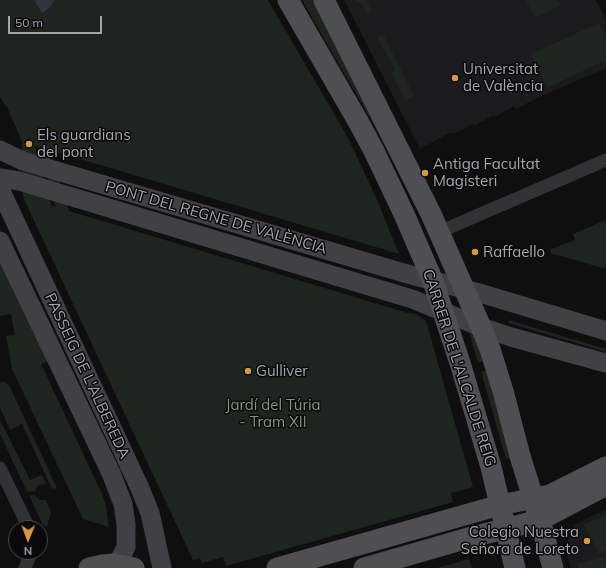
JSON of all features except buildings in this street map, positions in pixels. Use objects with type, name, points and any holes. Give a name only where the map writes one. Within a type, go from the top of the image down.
[{"type":"main road","name":"CARRER DE L'ALCALDE REIG","points":[[288,0],[359,123],[404,214],[448,289],[480,327],[490,349],[503,391],[520,456],[534,499],[553,568]]},
{"type":"main road","name":"CARRER DE L'ALCALDE REIG","points":[[324,0],[439,232],[448,289],[515,568]]},
{"type":"main road","name":"PONT DEL REGNE DE VALÈNCIA","points":[[0,150],[23,161],[404,273],[448,289]]},
{"type":"main road","name":"PONT DEL REGNE DE VALÈNCIA","points":[[0,178],[23,182],[414,300],[448,289]]},
{"type":"main road","name":"PASSEIG DE L'ALBEREDA","points":[[0,189],[150,513],[162,568]]},
{"type":"main road","name":"PASSEIG DE L'ALBEREDA","points":[[0,241],[111,473],[123,504],[126,524],[126,548],[120,560],[114,564]]},
{"type":"main road","points":[[448,289],[480,327],[606,363]]},
{"type":"main road","points":[[448,289],[606,331]]},
{"type":"main road","points":[[277,568],[500,505],[550,495],[606,467]]},
{"type":"main road","points":[[364,568],[540,520],[606,485]]},
{"type":"main road","points":[[89,568],[114,564],[134,568]]},
{"type":"street","points":[[439,232],[606,160]]},
{"type":"street","points":[[0,468],[4,488],[24,520]]},
{"type":"shaded area","points":[[34,0],[55,0],[50,7],[42,13]]},
{"type":"shaded area","name":"Universitat de València","points":[[344,0],[596,0],[606,20],[606,68],[537,98],[516,109],[514,106],[495,117],[494,115],[474,126],[473,124],[453,134],[451,132],[420,149]]},
{"type":"shaded area","name":"Colegio Nuestra Señora de Loreto","points":[[606,509],[606,568],[571,568],[565,548],[574,525]]},
{"type":"green space","name":"Jardí del Túria - Tram XII","points":[[0,0],[268,0],[348,138],[375,195],[399,254],[50,150],[69,211],[408,313],[416,314],[426,321],[473,487],[451,493],[453,502],[226,566],[223,557],[202,563],[200,558],[193,560],[23,197],[22,142],[8,109],[0,97]],"holes":[[[35,146],[40,147],[56,207],[51,206]]]},
{"type":"green space","points":[[302,0],[316,0],[400,173],[375,127]]},
{"type":"green space","points":[[355,0],[366,0],[372,12],[367,14],[361,3],[356,2]]},
{"type":"green space","points":[[526,0],[557,0],[560,6],[535,18]]},
{"type":"green space","points":[[599,23],[606,38],[606,60],[547,88],[531,54]]},
{"type":"green space","points":[[383,34],[414,96],[405,100],[392,74],[394,69],[377,37]]},
{"type":"green space","points":[[606,220],[606,269],[550,253],[551,249],[575,240],[573,234]]},
{"type":"green space","points":[[0,259],[49,361],[41,364],[102,494],[106,505],[109,527],[83,519],[12,369],[6,336],[15,335],[11,314],[0,316]]},
{"type":"green space","points":[[508,320],[606,349],[606,352],[509,323]]},
{"type":"green space","points":[[468,328],[475,329],[485,361],[478,363]]},
{"type":"green space","points":[[487,370],[512,458],[506,459],[481,372]]},
{"type":"green space","points":[[0,382],[5,382],[9,385],[57,488],[52,489],[22,424],[10,430],[0,408]]},
{"type":"green space","points":[[0,420],[30,480],[42,475],[46,484],[38,485],[35,491],[27,492],[0,434]]},
{"type":"green space","points":[[29,495],[35,495],[40,500],[46,500],[51,512],[48,522],[48,520],[41,520]]},
{"type":"green space","points":[[606,514],[606,550],[599,554],[584,525]]},
{"type":"green space","points":[[604,556],[606,568],[579,568],[578,564]]},
{"type":"green space","points":[[469,559],[472,568],[437,568]]},
{"type":"place","name":"Universitat de València","points":[[455,78]]},
{"type":"place","name":"Els guardians del pont","points":[[29,144]]},
{"type":"place","name":"Antiga Facultat Magisteri","points":[[425,173]]},
{"type":"place","name":"Raffaello","points":[[475,252]]},
{"type":"place","name":"Gulliver","points":[[248,371]]},
{"type":"place","name":"Colegio Nuestra Señora de Loreto","points":[[587,541]]}]
